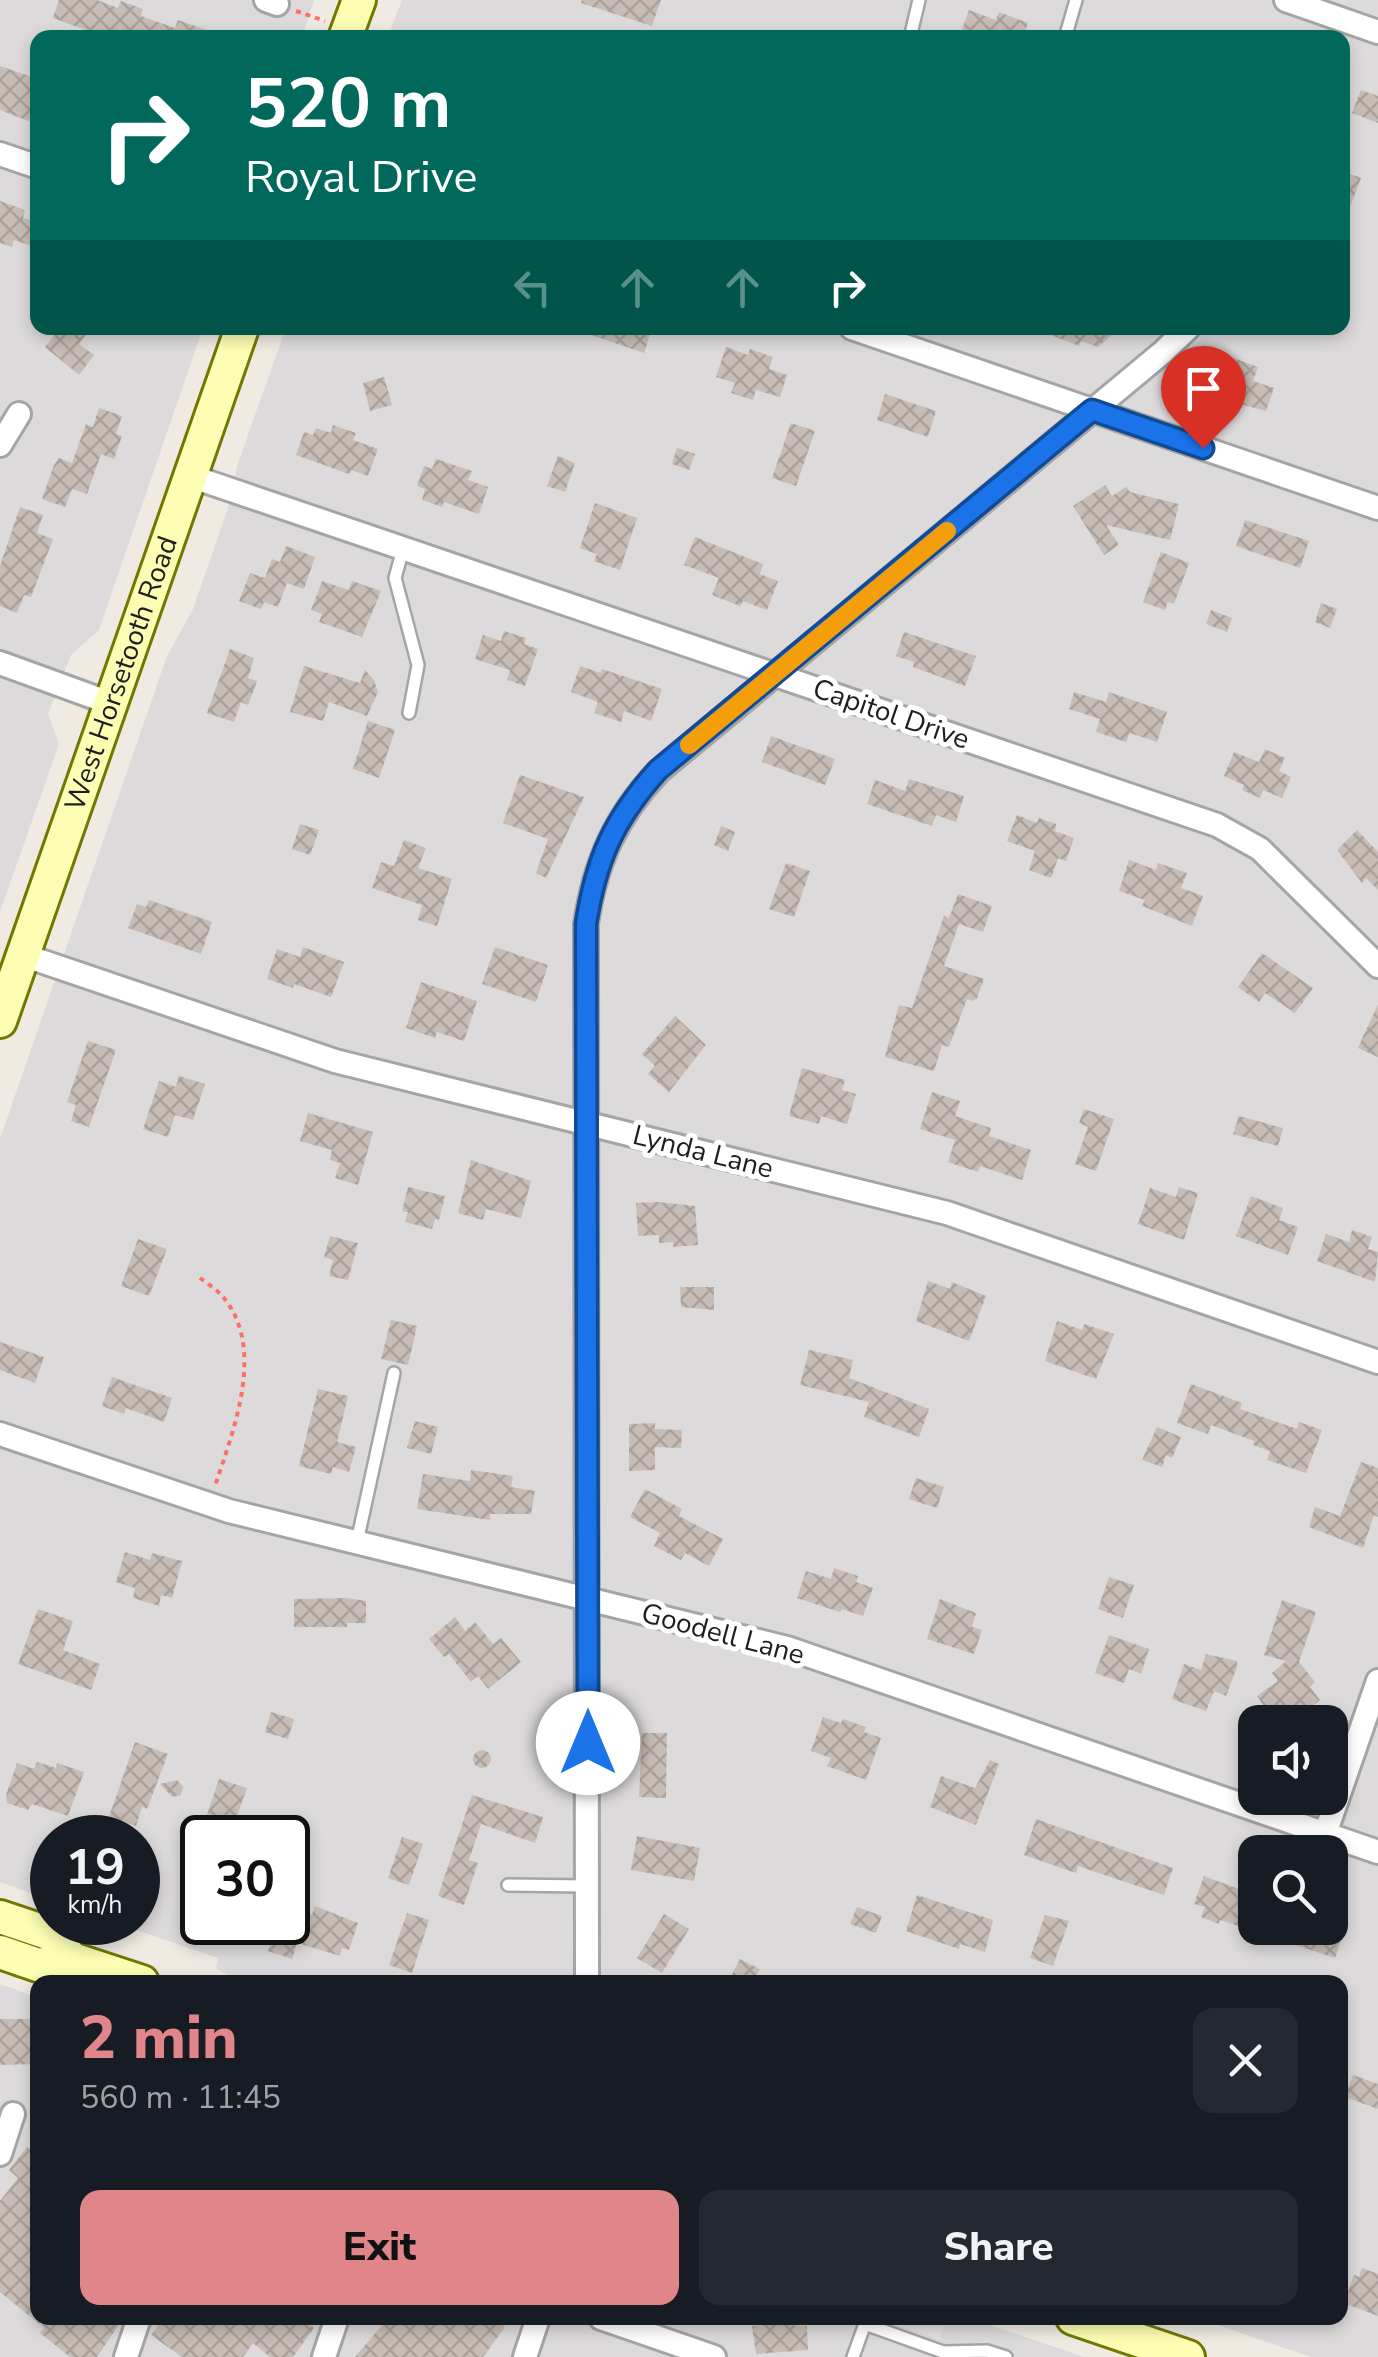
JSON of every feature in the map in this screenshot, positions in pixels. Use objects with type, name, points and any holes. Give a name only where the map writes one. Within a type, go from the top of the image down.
[{"type":"main road","name":"West Horsetooth Road","points":[[0,1021],[240,335]]},
{"type":"main road","points":[[0,1917],[51,1934],[72,1958],[122,1975]]},
{"type":"main road","points":[[0,1952],[38,1965],[72,1958]]},
{"type":"main road","points":[[1112,2325],[1188,2357]]},
{"type":"street","points":[[1286,0],[1328,7],[1378,32]]},
{"type":"street","points":[[0,154],[30,164]]},
{"type":"street","points":[[872,335],[1378,508]]},
{"type":"street","points":[[587,1975],[586,924],[602,853],[618,821],[658,770],[1180,335]]},
{"type":"street","points":[[0,445],[19,414]]},
{"type":"street","name":"Capitol Drive","points":[[190,476],[1217,825],[1260,849],[1378,966]]},
{"type":"street","points":[[0,663],[110,703]]},
{"type":"street","name":"Lynda Lane","points":[[23,955],[335,1062],[931,1209],[1378,1362]]},
{"type":"street","name":"Goodell Lane","points":[[0,1434],[209,1505],[787,1648],[1378,1852]]},
{"type":"street","points":[[1325,1834],[1378,1681]]},
{"type":"street","points":[[0,2154],[7,2112]]},
{"type":"street","points":[[126,2357],[137,2325]]},
{"type":"street","points":[[324,2357],[334,2325]]},
{"type":"street","points":[[525,2357],[536,2325]]},
{"type":"street","points":[[622,2325],[714,2357]]},
{"type":"lane","points":[[912,30],[919,0]]},
{"type":"lane","points":[[1067,30],[1076,0]]},
{"type":"lane","points":[[403,548],[395,578],[418,665],[410,713]]},
{"type":"lane","points":[[357,1542],[394,1373]]},
{"type":"lane","points":[[508,1884],[588,1886]]},
{"type":"lane","points":[[853,2357],[865,2325]]},
{"type":"lane","points":[[876,2325],[943,2352],[971,2354],[987,2350],[1006,2357]]},
{"type":"path","points":[[271,2],[351,22]]},
{"type":"path","points":[[200,1278],[224,1298],[242,1333],[244,1360],[236,1419],[209,1505]]},
{"type":"shaded area","points":[[0,0],[314,0],[304,30],[30,30],[30,335],[201,335],[99,630],[71,655],[48,714],[59,744],[0,912]]},
{"type":"shaded area","points":[[402,0],[1378,0],[1378,2357],[1311,2357],[1217,2325],[1348,2325],[1348,1975],[227,1975],[216,1968],[218,1958],[180,1945],[310,1945],[310,1815],[180,1815],[180,1945],[160,1938],[160,1815],[30,1815],[30,1893],[0,1882],[0,1139],[167,656],[193,609],[228,508],[238,463],[284,335],[1350,335],[1350,30],[391,30]]},
{"type":"shaded area","points":[[0,1984],[30,1995],[30,2325],[990,2325],[1084,2357],[0,2357]]},
{"type":"shaded area","points":[[898,2325],[945,2325],[939,2340]]},
{"type":"building","points":[[59,0],[97,0],[118,8],[121,1],[143,9],[141,16],[175,28],[178,20],[207,30],[85,30],[53,18]]},
{"type":"building","points":[[661,0],[652,26],[581,3]]},
{"type":"building","points":[[969,10],[996,20],[999,12],[1028,23],[1026,30],[962,30]]},
{"type":"building","points":[[0,66],[30,76],[30,122],[0,110]]},
{"type":"building","points":[[1361,90],[1378,96],[1378,123],[1352,113]]},
{"type":"building","points":[[1350,174],[1361,178],[1350,207]]},
{"type":"building","points":[[0,201],[25,210],[23,218],[30,220],[30,245],[14,240],[12,247],[0,243]]},
{"type":"building","points":[[54,335],[86,335],[79,344],[94,355],[79,375],[45,347]]},
{"type":"building","points":[[592,335],[650,335],[644,353]]},
{"type":"building","points":[[1051,335],[1112,335],[1098,347],[1081,341],[1079,346]]},
{"type":"building","points":[[726,347],[748,355],[750,349],[773,357],[769,369],[787,375],[780,397],[756,390],[753,400],[731,393],[735,383],[716,377]]},
{"type":"building","points":[[1233,358],[1258,367],[1253,381],[1274,388],[1266,411],[1218,398]]},
{"type":"building","points":[[384,377],[392,405],[370,411],[363,383]]},
{"type":"building","points":[[885,394],[936,411],[928,437],[877,420]]},
{"type":"building","points":[[99,408],[122,416],[116,434],[122,436],[114,459],[101,454],[87,494],[72,489],[65,507],[42,499],[54,465],[59,458],[72,463],[86,424],[93,427]]},
{"type":"building","points":[[791,423],[815,431],[796,486],[772,478]]},
{"type":"building","points":[[333,425],[356,433],[353,440],[378,449],[368,476],[351,470],[349,474],[296,455],[304,432],[313,435],[316,428],[331,433]]},
{"type":"building","points":[[677,448],[695,454],[689,470],[672,464]]},
{"type":"building","points":[[558,456],[575,463],[565,492],[547,486]]},
{"type":"building","points":[[436,459],[472,471],[468,480],[488,487],[479,514],[444,502],[442,507],[422,500],[425,489],[417,486],[424,466],[432,469]]},
{"type":"building","points":[[1105,485],[1112,496],[1126,487],[1130,492],[1179,504],[1170,540],[1106,525],[1119,545],[1104,555],[1073,506]]},
{"type":"building","points":[[595,503],[637,518],[620,570],[594,561],[597,554],[580,548]]},
{"type":"building","points":[[20,507],[43,515],[37,533],[53,539],[31,597],[24,595],[17,613],[0,606],[0,566]]},
{"type":"building","points":[[1245,520],[1309,541],[1300,568],[1236,546]]},
{"type":"building","points":[[695,537],[763,564],[760,574],[778,581],[767,610],[743,601],[740,606],[712,595],[719,578],[684,565]]},
{"type":"building","points":[[286,546],[315,557],[304,589],[287,583],[278,607],[264,602],[261,609],[239,601],[250,573],[265,578],[272,559],[280,562]]},
{"type":"building","points":[[1161,552],[1189,563],[1174,604],[1168,602],[1165,610],[1143,602]]},
{"type":"building","points":[[322,581],[349,590],[352,581],[381,591],[362,637],[319,622],[322,614],[311,610]]},
{"type":"building","points":[[1321,603],[1337,609],[1330,628],[1315,622]]},
{"type":"building","points":[[1211,610],[1232,618],[1227,632],[1206,624]]},
{"type":"building","points":[[504,631],[526,638],[524,644],[538,649],[525,686],[507,680],[510,670],[475,659],[483,635],[501,641]]},
{"type":"building","points":[[904,632],[976,656],[965,686],[913,667],[914,662],[896,656]]},
{"type":"building","points":[[230,649],[254,658],[248,678],[257,681],[248,705],[241,702],[234,722],[207,713]]},
{"type":"building","points":[[304,666],[360,683],[365,670],[378,692],[367,716],[329,702],[323,721],[290,712]]},
{"type":"building","points":[[580,666],[601,673],[602,669],[662,689],[651,721],[624,711],[621,722],[594,713],[598,702],[571,692]]},
{"type":"building","points":[[1074,692],[1106,702],[1109,692],[1167,712],[1157,742],[1130,733],[1126,742],[1096,732],[1100,719],[1069,709]]},
{"type":"building","points":[[368,721],[395,730],[379,778],[353,769]]},
{"type":"building","points":[[771,736],[835,759],[825,785],[762,762]]},
{"type":"building","points":[[1265,749],[1285,758],[1279,771],[1291,777],[1282,798],[1263,790],[1260,798],[1224,776],[1234,752],[1259,762]]},
{"type":"building","points":[[520,775],[584,797],[546,878],[536,873],[548,839],[503,823]]},
{"type":"building","points":[[909,779],[964,796],[956,822],[936,815],[932,826],[867,804],[875,780],[905,791]]},
{"type":"building","points":[[1017,815],[1037,823],[1039,818],[1056,824],[1055,831],[1074,838],[1066,861],[1058,858],[1051,878],[1029,870],[1035,851],[1007,841]]},
{"type":"building","points":[[300,824],[319,830],[310,855],[292,849]]},
{"type":"building","points":[[721,826],[735,832],[728,851],[714,845]]},
{"type":"building","points":[[1357,830],[1378,852],[1378,890],[1366,878],[1362,883],[1337,850]]},
{"type":"building","points":[[404,840],[426,848],[418,868],[452,879],[437,926],[418,920],[422,905],[372,888],[381,862],[394,866]]},
{"type":"building","points":[[1129,860],[1156,870],[1158,863],[1187,873],[1181,888],[1203,896],[1192,926],[1142,906],[1145,900],[1119,891]]},
{"type":"building","points":[[786,863],[810,871],[794,917],[769,909]]},
{"type":"building","points":[[958,894],[992,906],[983,932],[959,924],[944,966],[984,979],[977,998],[967,999],[949,1047],[942,1045],[934,1071],[885,1057],[899,1005],[912,1008],[944,916],[949,918]]},
{"type":"building","points":[[149,900],[212,922],[201,954],[128,928],[137,904],[146,907]]},
{"type":"building","points":[[303,947],[344,962],[331,997],[267,979],[277,949],[300,957]]},
{"type":"building","points":[[495,947],[548,965],[536,1002],[482,984]]},
{"type":"building","points":[[1262,953],[1313,988],[1295,1013],[1265,993],[1259,1002],[1238,987]]},
{"type":"building","points":[[421,982],[477,1001],[464,1041],[437,1032],[435,1038],[406,1028]]},
{"type":"building","points":[[1378,1004],[1378,1057],[1358,1048]]},
{"type":"building","points":[[675,1016],[706,1045],[669,1092],[648,1074],[655,1066],[642,1054]]},
{"type":"building","points":[[88,1041],[116,1050],[89,1127],[71,1121],[76,1105],[67,1102]]},
{"type":"building","points":[[802,1068],[845,1080],[842,1090],[856,1094],[847,1124],[821,1116],[819,1124],[789,1116]]},
{"type":"building","points":[[179,1076],[205,1084],[193,1120],[175,1115],[168,1137],[143,1129],[159,1081],[176,1087]]},
{"type":"building","points":[[932,1092],[960,1101],[955,1116],[991,1128],[989,1136],[1031,1150],[1022,1180],[980,1166],[978,1172],[948,1162],[955,1140],[920,1129]]},
{"type":"building","points":[[1084,1109],[1114,1119],[1096,1171],[1075,1164],[1088,1127],[1079,1123]]},
{"type":"building","points":[[308,1113],[373,1132],[358,1185],[335,1178],[340,1163],[330,1160],[332,1150],[300,1141]]},
{"type":"building","points":[[1239,1116],[1283,1128],[1278,1146],[1233,1134]]},
{"type":"building","points":[[471,1160],[531,1181],[521,1218],[486,1209],[483,1220],[458,1213]]},
{"type":"building","points":[[408,1187],[445,1196],[439,1220],[435,1219],[432,1229],[405,1222],[408,1212],[402,1211]]},
{"type":"building","points":[[1179,1187],[1198,1193],[1184,1240],[1138,1224],[1150,1188],[1176,1197]]},
{"type":"building","points":[[1251,1196],[1283,1208],[1279,1220],[1298,1227],[1288,1255],[1236,1236]]},
{"type":"building","points":[[636,1203],[695,1206],[698,1245],[673,1247],[673,1242],[659,1243],[659,1235],[638,1236]]},
{"type":"building","points":[[1352,1230],[1372,1237],[1368,1249],[1378,1252],[1375,1282],[1317,1261],[1326,1234],[1349,1242]]},
{"type":"building","points":[[330,1236],[358,1243],[348,1280],[329,1276],[333,1260],[324,1257]]},
{"type":"building","points":[[138,1239],[167,1249],[149,1296],[121,1286]]},
{"type":"building","points":[[928,1281],[950,1289],[952,1282],[986,1296],[969,1341],[916,1321]]},
{"type":"building","points":[[680,1287],[714,1287],[714,1310],[681,1307]]},
{"type":"building","points":[[391,1320],[417,1326],[408,1365],[381,1359]]},
{"type":"building","points":[[1057,1321],[1082,1330],[1084,1324],[1114,1334],[1096,1379],[1045,1361]]},
{"type":"building","points":[[0,1342],[44,1357],[35,1383],[0,1370]]},
{"type":"building","points":[[809,1350],[853,1360],[849,1378],[929,1409],[919,1437],[864,1417],[869,1402],[800,1385]]},
{"type":"building","points":[[112,1377],[172,1398],[164,1422],[126,1408],[124,1414],[102,1406]]},
{"type":"building","points":[[1191,1384],[1242,1403],[1240,1409],[1297,1429],[1299,1422],[1322,1430],[1306,1473],[1267,1460],[1270,1451],[1253,1445],[1254,1441],[1211,1425],[1208,1434],[1177,1423]]},
{"type":"building","points":[[318,1389],[348,1396],[337,1442],[356,1447],[349,1472],[333,1467],[331,1474],[299,1466]]},
{"type":"building","points":[[415,1421],[438,1427],[431,1454],[407,1448]]},
{"type":"building","points":[[655,1423],[655,1429],[682,1430],[681,1448],[655,1447],[655,1470],[629,1471],[629,1424]]},
{"type":"building","points":[[1157,1427],[1181,1437],[1172,1458],[1166,1455],[1162,1467],[1142,1460]]},
{"type":"building","points":[[1361,1462],[1378,1468],[1378,1517],[1374,1515],[1363,1548],[1309,1527],[1315,1507],[1340,1516]]},
{"type":"building","points":[[471,1470],[513,1476],[511,1487],[535,1491],[531,1514],[490,1514],[490,1520],[417,1509],[423,1474],[470,1481]]},
{"type":"building","points":[[916,1478],[944,1487],[937,1508],[909,1499]]},
{"type":"building","points":[[645,1489],[682,1509],[679,1516],[723,1539],[709,1566],[685,1553],[681,1560],[654,1546],[660,1533],[630,1517]]},
{"type":"building","points":[[125,1552],[150,1560],[152,1553],[182,1561],[172,1598],[161,1595],[159,1606],[133,1598],[135,1588],[116,1582]]},
{"type":"building","points":[[834,1568],[858,1576],[856,1582],[873,1588],[863,1616],[797,1598],[806,1571],[831,1579]]},
{"type":"building","points":[[1109,1577],[1134,1585],[1123,1618],[1098,1609]]},
{"type":"building","points":[[294,1599],[366,1601],[366,1623],[294,1627]]},
{"type":"building","points":[[940,1599],[976,1613],[972,1627],[982,1630],[974,1654],[927,1639]]},
{"type":"building","points":[[1282,1600],[1316,1612],[1299,1662],[1315,1682],[1310,1687],[1320,1700],[1313,1705],[1263,1705],[1257,1696],[1278,1681],[1272,1673],[1286,1661],[1264,1655]]},
{"type":"building","points":[[38,1609],[73,1621],[63,1650],[100,1664],[91,1690],[18,1664]]},
{"type":"building","points":[[455,1617],[465,1631],[475,1622],[493,1644],[501,1638],[521,1662],[488,1689],[478,1676],[471,1682],[449,1654],[444,1657],[429,1639]]},
{"type":"building","points":[[1109,1635],[1149,1649],[1141,1674],[1129,1669],[1124,1683],[1095,1673]]},
{"type":"building","points":[[1206,1654],[1237,1661],[1237,1667],[1226,1696],[1214,1691],[1206,1711],[1172,1699],[1184,1664],[1201,1670]]},
{"type":"building","points":[[271,1712],[294,1719],[288,1739],[265,1732]]},
{"type":"building","points":[[823,1717],[866,1727],[864,1732],[881,1738],[866,1780],[827,1766],[831,1758],[811,1751]]},
{"type":"building","points":[[642,1733],[667,1733],[666,1798],[639,1797]]},
{"type":"building","points":[[135,1742],[168,1754],[147,1809],[142,1807],[139,1815],[110,1815]]},
{"type":"building","points":[[482,1750],[491,1759],[482,1768],[473,1759]]},
{"type":"building","points":[[990,1760],[999,1764],[976,1825],[930,1807],[941,1776],[975,1788]]},
{"type":"building","points":[[37,1762],[56,1768],[57,1763],[84,1772],[68,1815],[32,1804],[28,1810],[7,1803],[17,1763],[34,1769]]},
{"type":"building","points":[[219,1779],[247,1788],[237,1815],[207,1815]]},
{"type":"building","points":[[177,1780],[183,1787],[181,1795],[172,1797],[160,1784]]},
{"type":"building","points":[[472,1795],[543,1817],[535,1843],[481,1824],[469,1860],[478,1863],[464,1905],[438,1896]]},
{"type":"building","points":[[1036,1819],[1173,1868],[1164,1895],[1078,1866],[1076,1873],[1024,1855]]},
{"type":"building","points":[[637,1836],[700,1848],[694,1881],[631,1870]]},
{"type":"building","points":[[402,1837],[423,1844],[409,1885],[388,1878]]},
{"type":"building","points":[[1204,1876],[1238,1889],[1238,1926],[1201,1917],[1205,1907],[1194,1904]]},
{"type":"building","points":[[917,1895],[993,1920],[985,1952],[960,1944],[959,1949],[906,1931]]},
{"type":"building","points":[[315,1906],[358,1923],[349,1950],[342,1948],[340,1956],[304,1945],[310,1945]]},
{"type":"building","points":[[857,1907],[882,1916],[876,1933],[850,1924]]},
{"type":"building","points":[[407,1913],[429,1920],[412,1973],[389,1965]]},
{"type":"building","points":[[664,1914],[689,1929],[662,1973],[637,1958]]},
{"type":"building","points":[[1045,1915],[1069,1921],[1053,1966],[1030,1958]]},
{"type":"building","points":[[270,1945],[296,1945],[292,1959],[268,1951]]},
{"type":"building","points":[[1296,1945],[1339,1945],[1335,1958]]},
{"type":"building","points":[[740,1959],[760,1969],[757,1975],[732,1975]]},
{"type":"building","points":[[0,2019],[30,2019],[30,2064],[0,2065]]},
{"type":"building","points":[[1353,2075],[1378,2084],[1378,2109],[1348,2098]]},
{"type":"building","points":[[27,2147],[30,2149],[30,2317],[0,2292],[0,2201],[18,2178],[9,2170]]},
{"type":"building","points":[[1362,2268],[1378,2274],[1378,2316],[1348,2305],[1354,2275],[1359,2277]]},
{"type":"building","points":[[40,2325],[118,2326],[97,2357],[70,2357],[40,2333],[44,2328]]},
{"type":"building","points":[[159,2325],[314,2328],[293,2357],[270,2357],[253,2343],[243,2357],[182,2357],[151,2335]]},
{"type":"building","points":[[382,2325],[505,2327],[483,2357],[355,2357]]},
{"type":"building","points":[[752,2326],[807,2326],[808,2350],[756,2354]]},
{"type":"slow traffic","points":[[689,745],[947,531]]},
{"type":"route","points":[[588,1743],[586,924],[602,853],[636,794],[658,770],[1092,410],[1203,448]]}]
